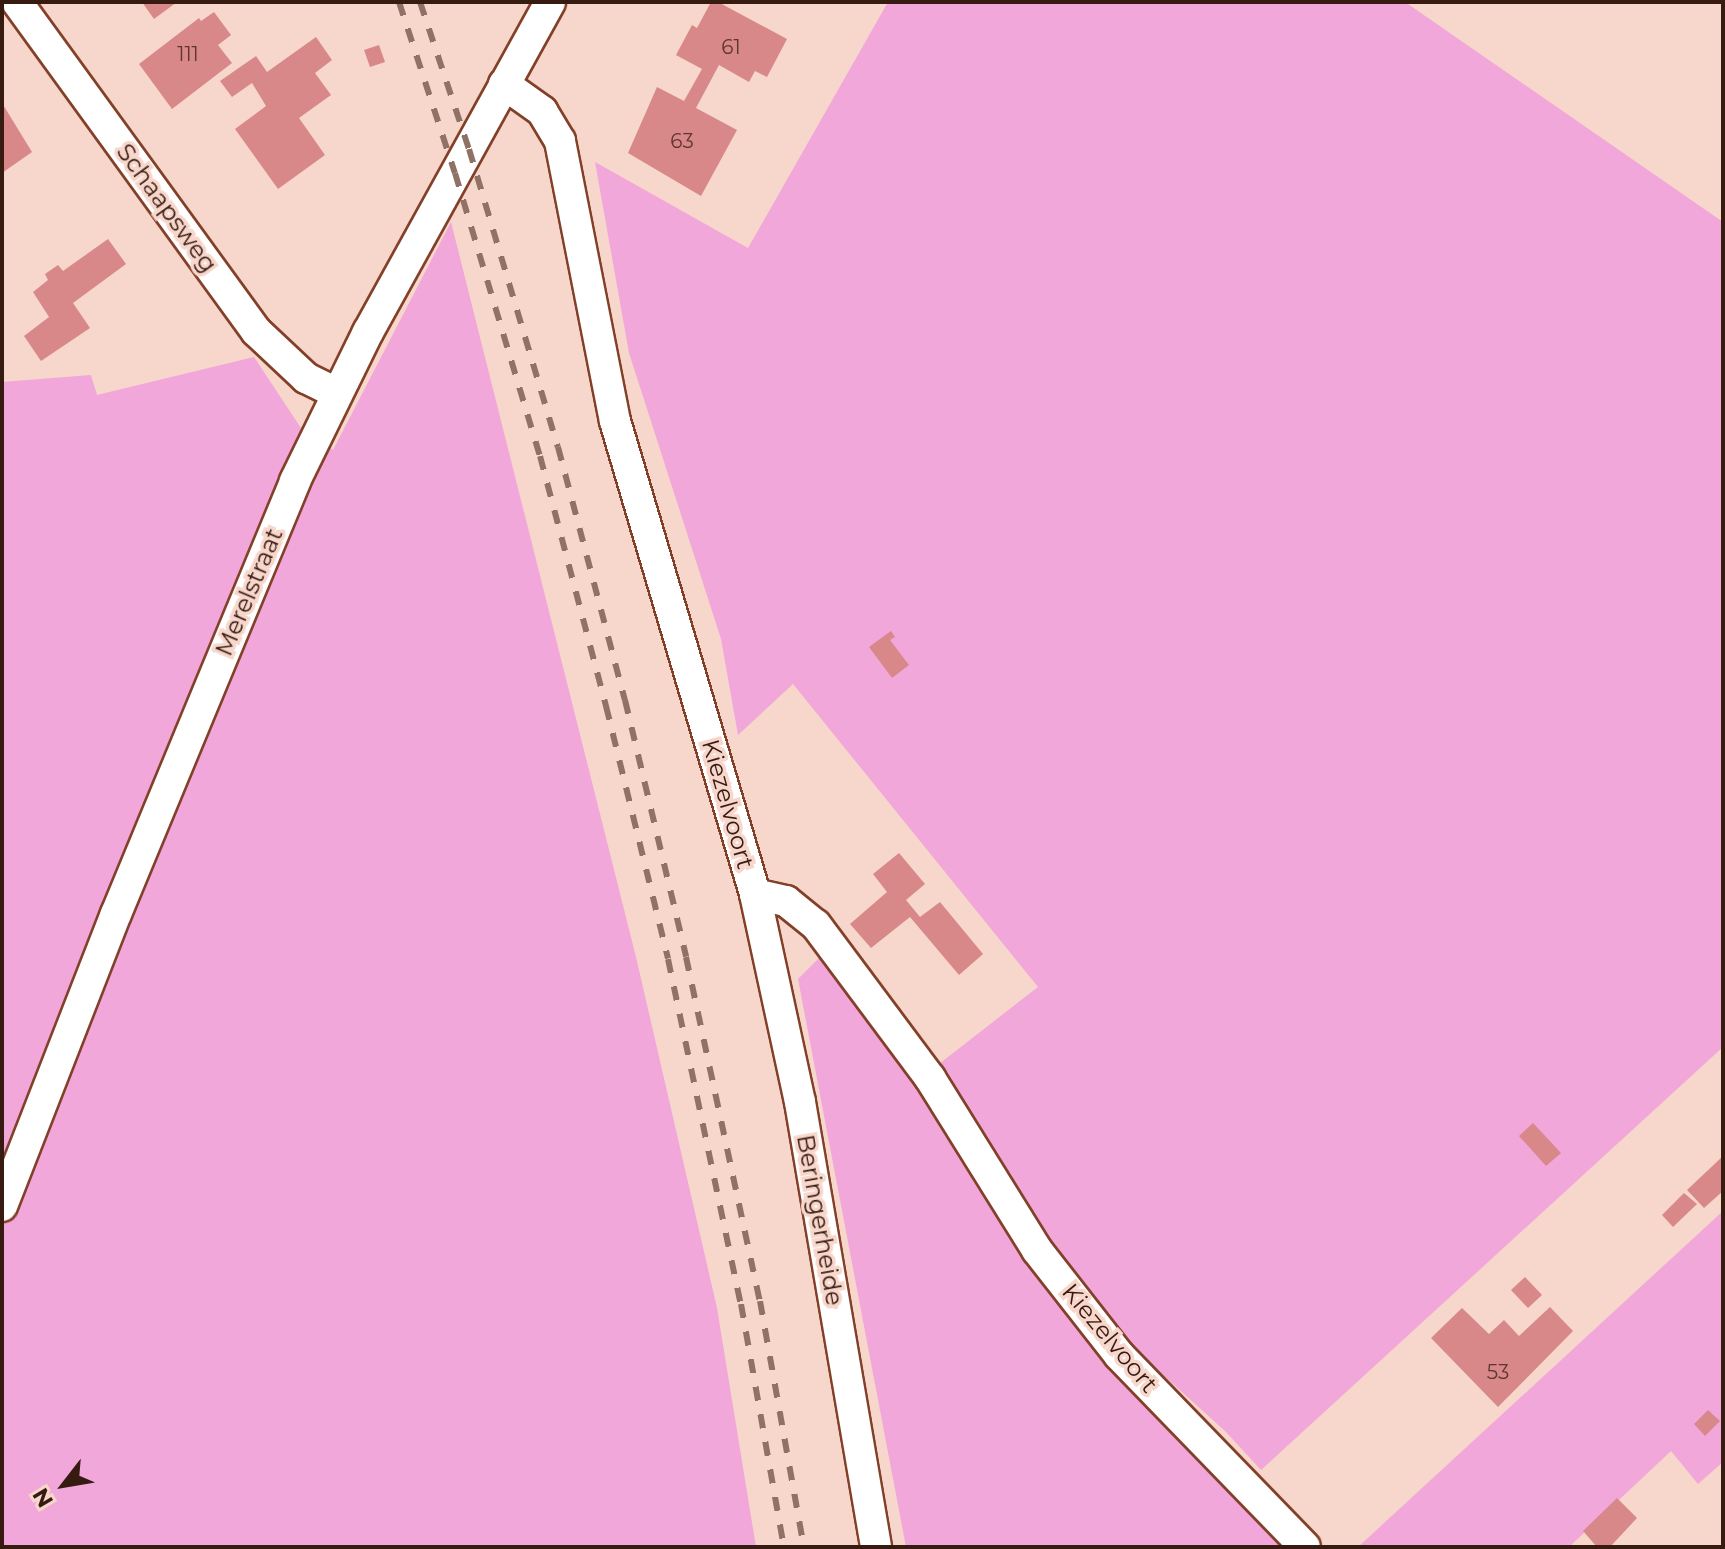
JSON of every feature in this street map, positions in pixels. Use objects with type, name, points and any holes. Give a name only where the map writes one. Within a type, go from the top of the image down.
[{"type":"street","name":"Schaapsweg","points":[[17,2],[256,331],[306,378],[337,393]]},
{"type":"street","name":"Merelstraat","points":[[2,1206],[141,852],[295,481],[337,393],[550,2]]},
{"type":"street","name":"Kiezelvoort","points":[[504,84],[542,111],[560,141],[615,421],[755,894],[786,901],[816,925],[930,1078],[1037,1250],[1119,1355],[1305,1547]]},
{"type":"street","name":"Beringerheide","points":[[755,894],[800,1102],[876,1547]]},
{"type":"shaded area","points":[[888,2],[1405,2],[1723,222],[1723,1047],[1261,1470],[1225,1431],[1130,1345],[1050,1242],[939,1064],[1038,987],[793,684],[738,735],[721,639],[629,353],[595,162],[748,248]]},
{"type":"shaded area","points":[[451,222],[636,957],[717,1308],[756,1547],[2,1547],[2,382],[91,375],[97,395],[254,357],[301,428],[333,450]]},
{"type":"shaded area","points":[[821,956],[916,1078],[1024,1259],[1114,1373],[1284,1547],[906,1547],[798,979]]},
{"type":"shaded area","points":[[1723,1211],[1723,1462],[1698,1484],[1671,1451],[1569,1547],[1358,1547]]},
{"type":"building","points":[[142,2],[177,2],[154,19]]},
{"type":"building","points":[[711,2],[718,2],[787,39],[767,77],[755,71],[749,82],[719,65],[696,108],[737,130],[701,196],[628,153],[657,87],[684,101],[702,69],[676,55],[692,25],[697,28]]},
{"type":"building","points":[[214,12],[231,35],[218,45],[232,63],[172,109],[139,64],[199,18],[201,21]]},
{"type":"building","points":[[316,37],[332,60],[315,73],[331,95],[299,118],[325,155],[278,189],[235,129],[266,106],[252,83],[232,97],[220,81],[256,56],[267,72]]},
{"type":"building","points":[[379,45],[385,62],[370,67],[364,50]]},
{"type":"building","points":[[2,103],[32,152],[2,173]]},
{"type":"building","points":[[108,239],[126,264],[73,303],[90,328],[41,361],[24,336],[49,317],[33,292],[48,280],[45,274],[58,265],[63,271]]},
{"type":"building","points":[[891,631],[895,637],[890,640],[909,665],[892,678],[869,647]]},
{"type":"building","points":[[899,853],[925,884],[906,900],[920,917],[940,902],[983,954],[959,975],[910,917],[871,948],[850,924],[887,892],[873,874]]},
{"type":"building","points":[[1533,1123],[1561,1153],[1546,1166],[1519,1136]]},
{"type":"building","points":[[1723,1156],[1723,1191],[1704,1208],[1687,1190]]},
{"type":"building","points":[[1684,1193],[1697,1204],[1673,1227],[1662,1215]]},
{"type":"building","points":[[1525,1277],[1542,1295],[1528,1308],[1511,1290]]},
{"type":"building","points":[[1550,1307],[1573,1331],[1498,1407],[1431,1338],[1462,1308],[1489,1334],[1504,1320],[1519,1336]]},
{"type":"building","points":[[1708,1410],[1720,1421],[1705,1436],[1694,1424]]},
{"type":"building","points":[[1617,1498],[1637,1518],[1610,1547],[1597,1547],[1583,1531]]},
{"type":"railway","points":[[399,2],[455,173],[540,456],[606,706],[668,959],[741,1304],[784,1547]]},
{"type":"railway","points":[[420,2],[469,149],[558,447],[625,700],[686,957],[760,1301],[804,1547]]}]
